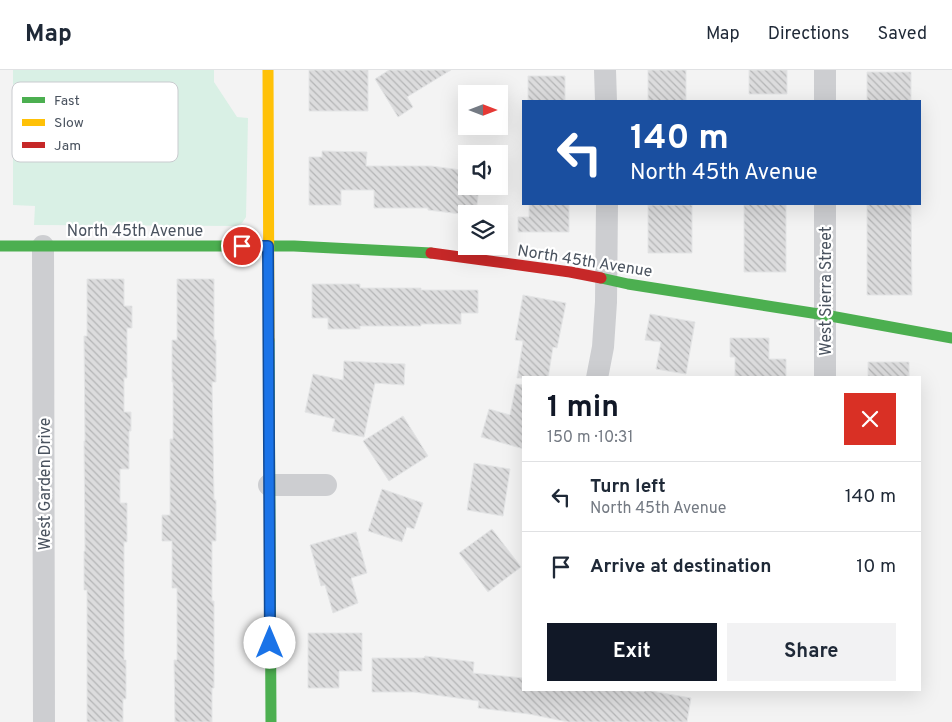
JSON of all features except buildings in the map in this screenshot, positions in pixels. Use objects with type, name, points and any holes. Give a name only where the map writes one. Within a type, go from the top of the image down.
[{"type":"street","points":[[268,70],[271,722]]},
{"type":"street","points":[[605,70],[606,100]]},
{"type":"street","points":[[825,70],[825,100]]},
{"type":"street","points":[[597,376],[603,346],[607,205]]},
{"type":"street","name":"West Sierra Street","points":[[825,376],[826,205]]},
{"type":"street","name":"North 45th Avenue","points":[[0,246],[294,246],[437,253],[570,272],[952,338]]},
{"type":"street","name":"West Garden Drive","points":[[43,246],[44,722]]},
{"type":"street","points":[[269,485],[326,485]]},
{"type":"green space","points":[[13,70],[214,70],[214,82],[237,117],[248,118],[246,217],[242,223],[236,226],[34,225],[35,206],[13,205],[13,162],[178,162],[178,82],[13,82]]},
{"type":"traffic: fast","points":[[0,246],[294,246],[431,253]]},
{"type":"traffic: fast","points":[[601,278],[952,338]]},
{"type":"traffic: fast","points":[[269,340],[271,722]]},
{"type":"traffic: slow","points":[[268,70],[269,340]]},
{"type":"traffic: jam","points":[[431,253],[601,278]]},
{"type":"route","points":[[242,246],[268,246],[270,643]]}]
